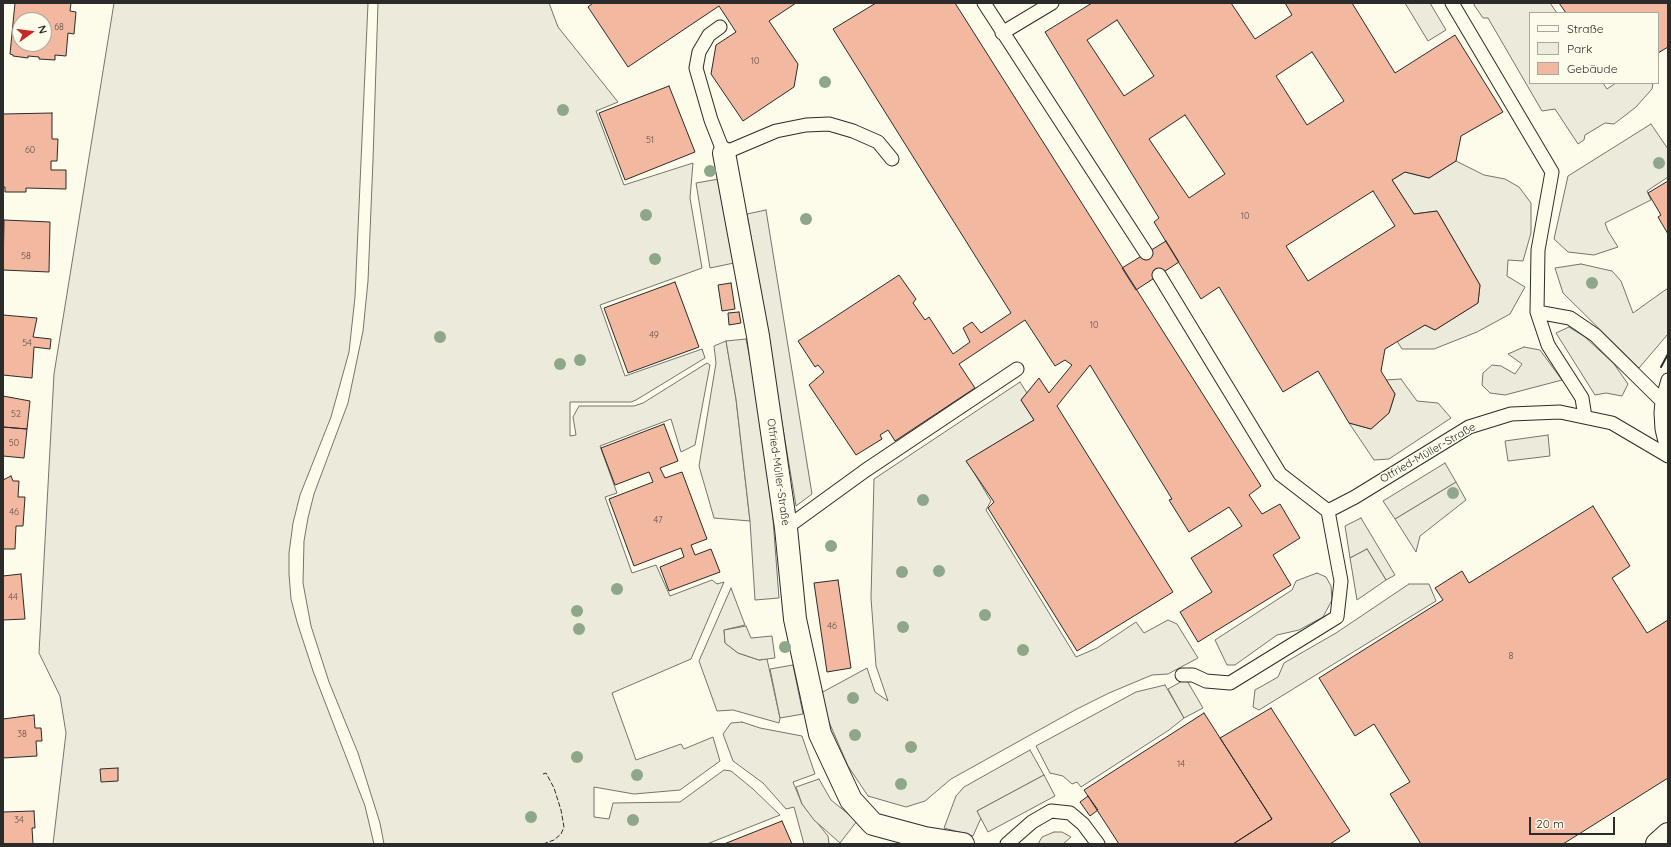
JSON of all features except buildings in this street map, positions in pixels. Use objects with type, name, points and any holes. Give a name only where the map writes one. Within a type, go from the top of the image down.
[{"type":"street","name":"Otfried-Müller-Straße","points":[[724,153],[757,330],[786,528],[795,619],[820,734],[851,800],[874,824],[924,841],[963,844]]},
{"type":"lane","points":[[984,3],[1002,33],[1146,253]]},
{"type":"lane","points":[[1002,33],[1052,3]]},
{"type":"lane","points":[[1452,3],[1552,172],[1538,250],[1536,312],[1548,345],[1582,398],[1585,417]]},
{"type":"lane","name":"Otfried-Müller-Straße","points":[[720,27],[709,35],[699,52],[696,68],[711,120],[724,153]]},
{"type":"lane","points":[[724,153],[776,131],[806,125],[829,124],[853,131],[878,142],[892,159]]},
{"type":"lane","points":[[1159,275],[1280,474],[1328,511],[1341,581],[1337,617],[1230,683],[1206,681],[1193,675],[1182,675]]},
{"type":"lane","points":[[1536,312],[1570,318],[1595,335],[1662,401]]},
{"type":"lane","points":[[786,528],[866,470],[1017,369]]},
{"type":"lane","points":[[1668,380],[1662,401],[1662,429],[1668,455]]},
{"type":"lane","name":"Otfried-Müller-Straße","points":[[1328,511],[1355,497],[1470,427],[1512,414],[1560,412],[1612,423],[1668,455]]},
{"type":"lane","points":[[1007,844],[1032,822],[1051,810],[1070,813],[1083,824],[1098,844]]},
{"type":"green space","points":[[114,3],[368,3],[355,297],[349,352],[331,417],[300,495],[293,523],[289,553],[289,574],[291,599],[297,622],[313,671],[365,806],[374,844],[53,844],[66,733],[60,696],[39,653],[54,374]]},
{"type":"green space","points":[[378,3],[549,3],[558,27],[618,102],[596,111],[624,185],[693,163],[690,198],[702,268],[600,305],[625,376],[702,349],[705,358],[631,402],[570,402],[570,436],[576,435],[573,417],[579,406],[634,406],[643,403],[707,363],[710,365],[695,445],[681,452],[671,419],[600,446],[617,493],[605,497],[632,573],[656,565],[670,596],[712,580],[717,584],[724,582],[691,659],[612,693],[636,760],[681,744],[684,749],[713,737],[720,761],[680,790],[634,794],[594,787],[594,817],[609,819],[613,803],[680,802],[724,770],[731,771],[753,789],[780,815],[707,844],[384,844],[380,823],[358,753],[329,682],[311,626],[303,583],[304,541],[308,518],[314,494],[348,403],[363,331],[368,281]]},
{"type":"green space","points":[[1475,3],[1550,3],[1556,12],[1529,12],[1529,84],[1604,84],[1607,89],[1614,84],[1653,84],[1652,89],[1636,107],[1614,124],[1605,123],[1585,135],[1584,140],[1578,144],[1555,109],[1542,111],[1488,18],[1483,18],[1474,5]]},
{"type":"green space","points":[[1651,124],[1668,149],[1668,177],[1647,191],[1651,200],[1605,223],[1618,247],[1594,255],[1568,252],[1554,239],[1568,176]]},
{"type":"green space","points":[[1456,161],[1484,175],[1505,179],[1519,187],[1531,203],[1531,233],[1523,261],[1508,260],[1507,276],[1525,287],[1510,314],[1477,332],[1434,349],[1402,349],[1397,341],[1425,325],[1435,330],[1478,303],[1480,285],[1437,211],[1414,214],[1392,180],[1405,172],[1429,178]]},
{"type":"green space","points":[[1581,264],[1612,271],[1621,281],[1633,313],[1668,288],[1668,334],[1639,368],[1563,293],[1555,268]]},
{"type":"green space","points":[[1569,327],[1585,337],[1614,364],[1628,384],[1622,396],[1606,393],[1595,395],[1556,333]]},
{"type":"green space","points":[[726,341],[736,399],[750,521],[714,518],[699,466],[716,363],[714,346]]},
{"type":"green space","points":[[1524,347],[1540,350],[1562,380],[1505,395],[1490,393],[1482,385],[1483,373],[1492,365],[1501,366],[1515,374],[1522,364],[1508,354]]},
{"type":"green space","points":[[1401,379],[1417,401],[1438,403],[1451,418],[1389,459],[1374,460],[1349,423],[1371,429],[1389,413],[1395,394],[1386,380]]},
{"type":"green space","points":[[1020,382],[1027,393],[1021,400],[1034,420],[967,461],[991,501],[986,510],[1076,657],[1097,648],[1136,622],[1144,633],[1168,620],[1177,624],[1198,658],[1168,674],[1152,675],[1109,693],[1075,710],[951,779],[925,801],[906,807],[868,796],[848,766],[826,715],[821,693],[867,668],[875,692],[888,701],[876,666],[871,598],[874,479]]},
{"type":"green space","points":[[1456,482],[1466,500],[1420,536],[1416,552],[1395,519]]},
{"type":"green space","points":[[1361,518],[1395,575],[1386,580],[1367,549],[1350,558],[1345,526]]},
{"type":"green space","points":[[1317,573],[1326,577],[1331,586],[1332,600],[1323,617],[1299,630],[1277,635],[1235,665],[1227,665],[1215,640],[1292,590],[1296,581]]},
{"type":"green space","points":[[1409,584],[1429,584],[1436,601],[1259,710],[1253,707],[1255,690],[1278,677],[1284,663],[1336,633]]},
{"type":"green space","points":[[731,588],[745,625],[724,630],[725,643],[738,653],[759,660],[767,659],[780,718],[779,723],[733,710],[717,711],[699,661]]},
{"type":"green space","points":[[1165,685],[1184,718],[1169,730],[1081,787],[1077,782],[1072,784],[1063,776],[1050,773],[1036,746],[1136,692]]},
{"type":"green space","points":[[742,722],[760,728],[802,736],[815,774],[793,782],[802,804],[828,836],[829,844],[804,844],[794,807],[786,809],[763,783],[733,761],[723,734],[731,723]]},
{"type":"green space","points":[[1030,750],[1044,775],[977,811],[981,818],[973,836],[944,828],[956,796],[964,787]]},
{"type":"green space","points":[[1054,832],[1062,832],[1071,837],[1063,844],[1038,844],[1042,837]]},
{"type":"shaded area","points":[[1405,3],[1430,3],[1446,30],[1428,41]]},
{"type":"shaded area","points":[[719,179],[734,263],[710,268],[696,183]]},
{"type":"shaded area","points":[[766,210],[812,494],[796,506],[747,214]]},
{"type":"shaded area","points":[[746,339],[757,393],[773,519],[779,598],[755,600],[750,521],[736,399],[726,341]]},
{"type":"shaded area","points":[[1548,435],[1550,456],[1508,461],[1505,441]]},
{"type":"shaded area","points":[[1445,463],[1456,482],[1395,519],[1383,501]]},
{"type":"shaded area","points":[[1367,549],[1386,580],[1357,600],[1350,558]]},
{"type":"shaded area","points":[[746,626],[751,638],[772,636],[775,658],[759,660],[738,653],[725,643],[724,630]]},
{"type":"shaded area","points":[[793,665],[803,714],[780,718],[770,669]]},
{"type":"shaded area","points":[[1186,679],[1203,708],[1184,718],[1168,689]]},
{"type":"shaded area","points":[[1044,775],[1055,796],[988,832],[977,811]]},
{"type":"shaded area","points":[[819,779],[831,800],[857,821],[840,843],[814,820],[802,804],[796,787]]},
{"type":"fence","points":[[543,774],[546,773],[554,788],[561,810],[564,827],[561,834],[554,840],[543,844]]},
{"type":"wall","points":[[1661,367],[1668,354]]}]
